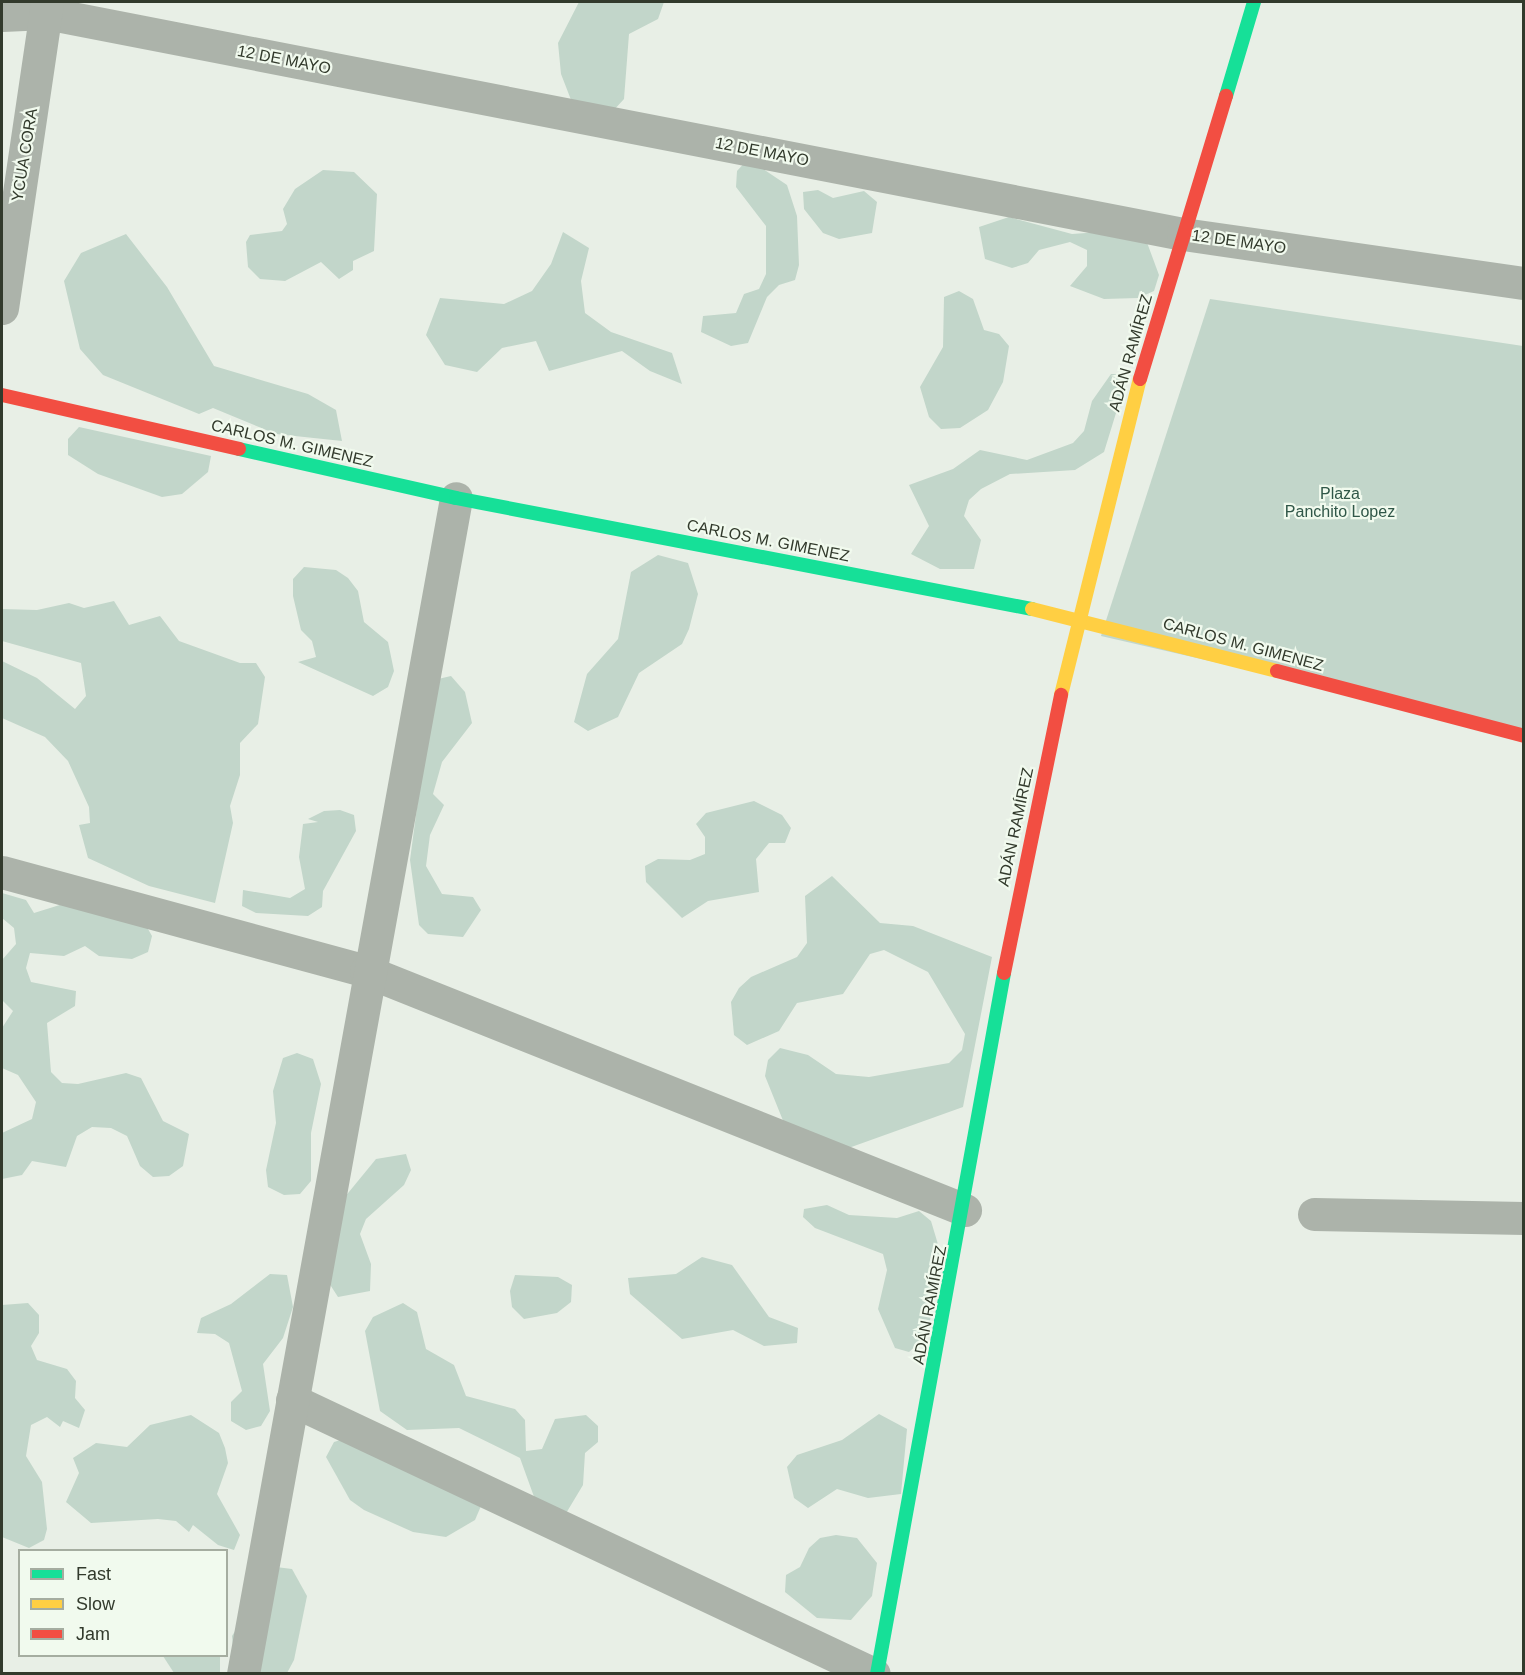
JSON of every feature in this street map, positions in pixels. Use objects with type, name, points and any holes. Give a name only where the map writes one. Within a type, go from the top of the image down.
[{"type":"street","name":"ADÁN RAMÍREZ","points":[[875,1674],[965,1210],[1015,913],[1077,618],[1183,234],[1254,2]]},
{"type":"street","name":"12 DE MAYO","points":[[2,15],[46,8],[1183,234],[1524,283]]},
{"type":"street","name":"YCUA CORA","points":[[2,308],[46,8]]},
{"type":"street","name":"CARLOS M. GIMENEZ","points":[[2,395],[456,498],[1077,618],[1524,735]]},
{"type":"street","points":[[243,1674],[366,971],[456,498]]},
{"type":"street","points":[[2,872],[366,971],[965,1210]]},
{"type":"street","points":[[1314,1214],[1524,1218]]},
{"type":"street","points":[[292,1400],[875,1674]]},
{"type":"green space","points":[[579,2],[664,2],[658,19],[629,34],[624,99],[602,123],[573,105],[561,74],[558,43]]},
{"type":"green space","points":[[748,159],[787,185],[797,216],[799,265],[795,280],[779,285],[767,297],[748,343],[731,346],[701,332],[703,316],[736,313],[744,294],[759,289],[766,274],[766,226],[736,187],[737,171]]},
{"type":"green space","points":[[323,170],[354,172],[377,194],[374,251],[353,261],[353,270],[339,279],[321,262],[285,281],[260,279],[248,267],[246,242],[250,235],[282,231],[287,224],[283,209],[295,189]]},
{"type":"green space","points":[[818,190],[833,198],[864,191],[877,202],[872,233],[839,239],[823,233],[804,209],[803,192]]},
{"type":"green space","points":[[1009,217],[1072,234],[1142,229],[1159,275],[1154,291],[1138,298],[1104,299],[1070,286],[1087,266],[1087,250],[1070,242],[1039,250],[1028,263],[1012,268],[985,259],[979,227]]},
{"type":"green space","points":[[563,232],[589,248],[581,281],[585,313],[611,332],[672,353],[682,384],[650,371],[622,351],[549,371],[536,341],[502,348],[477,372],[445,365],[426,335],[440,298],[504,304],[532,291],[551,264]]},
{"type":"green space","points":[[126,234],[167,287],[214,366],[308,394],[336,410],[342,441],[276,434],[213,408],[199,414],[103,375],[80,349],[64,281],[81,253]]},
{"type":"green space","points":[[959,291],[973,299],[984,330],[999,334],[1009,346],[1003,382],[988,410],[960,428],[941,429],[929,417],[920,387],[943,347],[944,297]]},
{"type":"green space","name":"Plaza Panchito Lopez","points":[[1210,299],[1523,346],[1523,733],[1101,636]]},
{"type":"green space","points":[[1111,374],[1128,374],[1104,452],[1075,470],[1010,474],[981,489],[969,500],[964,516],[981,540],[974,569],[940,569],[911,554],[929,526],[909,485],[953,469],[980,450],[1027,460],[1073,443],[1084,431],[1092,401]]},
{"type":"green space","points":[[79,427],[211,456],[208,472],[182,494],[162,497],[98,474],[68,455],[68,439]]},
{"type":"green space","points":[[658,555],[688,563],[698,594],[689,629],[682,644],[639,673],[618,717],[588,731],[574,722],[587,674],[618,639],[631,572]]},
{"type":"green space","points":[[304,567],[336,570],[348,578],[358,591],[364,622],[388,642],[394,671],[388,687],[373,696],[298,662],[316,657],[312,641],[301,630],[293,596],[293,579]]},
{"type":"green space","points":[[114,601],[129,625],[160,616],[179,641],[240,663],[256,663],[265,677],[258,724],[240,743],[240,775],[230,806],[233,823],[215,903],[149,886],[88,858],[79,825],[90,823],[89,807],[68,761],[45,737],[2,718],[2,661],[37,678],[75,709],[86,696],[81,663],[2,641],[2,609],[37,610],[69,603],[84,608]]},
{"type":"green space","points":[[451,676],[465,692],[472,723],[442,762],[433,794],[444,805],[430,835],[426,866],[442,894],[473,897],[481,910],[463,937],[428,934],[419,925],[410,860],[434,680]]},
{"type":"green space","points":[[754,801],[782,815],[791,828],[785,843],[769,843],[756,859],[759,892],[708,901],[682,918],[646,882],[645,866],[658,859],[690,860],[705,854],[705,837],[696,824],[706,813]]},
{"type":"green space","points":[[340,810],[354,815],[356,831],[323,891],[322,907],[308,916],[256,913],[242,906],[243,890],[290,898],[305,889],[299,857],[303,824],[318,822],[308,819],[324,811]]},
{"type":"green space","points":[[832,876],[880,923],[913,926],[992,957],[963,1107],[843,1150],[784,1123],[765,1076],[768,1060],[780,1048],[808,1055],[836,1074],[869,1077],[949,1063],[962,1050],[965,1034],[928,972],[884,950],[870,954],[843,994],[797,1003],[779,1031],[747,1045],[734,1035],[731,1002],[739,988],[751,977],[797,957],[807,943],[805,896]]},
{"type":"green space","points":[[2,893],[26,900],[34,913],[79,899],[144,922],[152,936],[148,952],[132,959],[99,956],[85,946],[64,956],[30,953],[26,968],[31,982],[76,991],[75,1006],[47,1023],[51,1072],[62,1083],[78,1084],[126,1073],[141,1078],[163,1121],[189,1134],[183,1166],[169,1176],[153,1177],[140,1166],[127,1136],[111,1128],[92,1127],[77,1136],[66,1167],[32,1161],[22,1175],[2,1179],[2,1133],[32,1119],[36,1102],[18,1075],[2,1068],[2,1028],[13,1011],[2,1000],[2,960],[16,944],[14,928],[2,918]]},
{"type":"green space","points":[[297,1053],[313,1059],[321,1084],[311,1133],[311,1181],[300,1194],[284,1195],[268,1187],[266,1170],[276,1123],[273,1091],[283,1058]]},
{"type":"green space","points":[[406,1154],[411,1170],[404,1185],[366,1219],[360,1234],[371,1264],[370,1291],[338,1297],[329,1283],[344,1198],[376,1159]]},
{"type":"green space","points":[[827,1205],[849,1215],[897,1218],[919,1211],[931,1221],[940,1251],[928,1335],[909,1352],[895,1348],[878,1309],[887,1270],[883,1254],[815,1228],[803,1217],[804,1209]]},
{"type":"green space","points":[[702,1257],[732,1265],[769,1317],[798,1328],[797,1343],[764,1346],[733,1330],[682,1339],[630,1294],[628,1278],[676,1274]]},
{"type":"green space","points":[[270,1274],[287,1275],[293,1307],[283,1338],[263,1364],[270,1411],[261,1426],[246,1430],[231,1421],[231,1402],[242,1391],[229,1343],[215,1334],[197,1333],[201,1318],[231,1304]]},
{"type":"green space","points":[[515,1275],[558,1277],[572,1285],[571,1302],[557,1313],[524,1319],[512,1307],[510,1291]]},
{"type":"green space","points":[[28,1303],[39,1315],[39,1333],[31,1346],[37,1360],[67,1369],[76,1381],[75,1398],[85,1410],[79,1428],[63,1421],[60,1427],[47,1417],[31,1425],[26,1456],[42,1482],[47,1529],[44,1540],[29,1548],[2,1537],[2,1305]]},
{"type":"green space","points":[[403,1303],[417,1312],[426,1349],[454,1365],[466,1396],[515,1409],[525,1420],[526,1451],[542,1449],[555,1419],[586,1415],[598,1426],[598,1442],[585,1453],[583,1485],[565,1515],[537,1505],[520,1458],[459,1428],[407,1430],[380,1411],[365,1331],[373,1317]]},
{"type":"green space","points":[[879,1414],[907,1429],[901,1494],[868,1498],[837,1489],[808,1508],[794,1498],[787,1467],[797,1455],[842,1440]]},
{"type":"green space","points":[[191,1415],[219,1433],[225,1448],[228,1463],[217,1494],[240,1535],[234,1550],[218,1545],[193,1525],[189,1532],[176,1521],[158,1519],[91,1523],[66,1502],[79,1473],[73,1458],[96,1443],[127,1447],[150,1425]]},
{"type":"green space","points":[[350,1437],[481,1506],[475,1520],[446,1537],[413,1532],[364,1510],[350,1500],[326,1457],[334,1442]]},
{"type":"green space","points":[[836,1535],[857,1538],[877,1563],[872,1596],[851,1620],[817,1618],[785,1592],[786,1575],[800,1567],[809,1548],[820,1538]]},
{"type":"green space","points":[[276,1567],[292,1569],[307,1596],[294,1660],[287,1673],[250,1673],[235,1667],[232,1636]]},
{"type":"green space","points":[[164,1657],[220,1657],[220,1673],[174,1673]]},
{"type":"traffic: fast","points":[[1226,96],[1254,2]]},
{"type":"traffic: fast","points":[[239,449],[456,498],[1032,609]]},
{"type":"traffic: fast","points":[[877,1674],[1004,973]]},
{"type":"traffic: slow","points":[[1061,695],[1140,379]]},
{"type":"traffic: slow","points":[[1032,609],[1277,671]]},
{"type":"traffic: jam","points":[[1140,379],[1226,96]]},
{"type":"traffic: jam","points":[[2,395],[239,449]]},
{"type":"traffic: jam","points":[[1277,671],[1524,736]]},
{"type":"traffic: jam","points":[[1004,973],[1061,695]]}]
